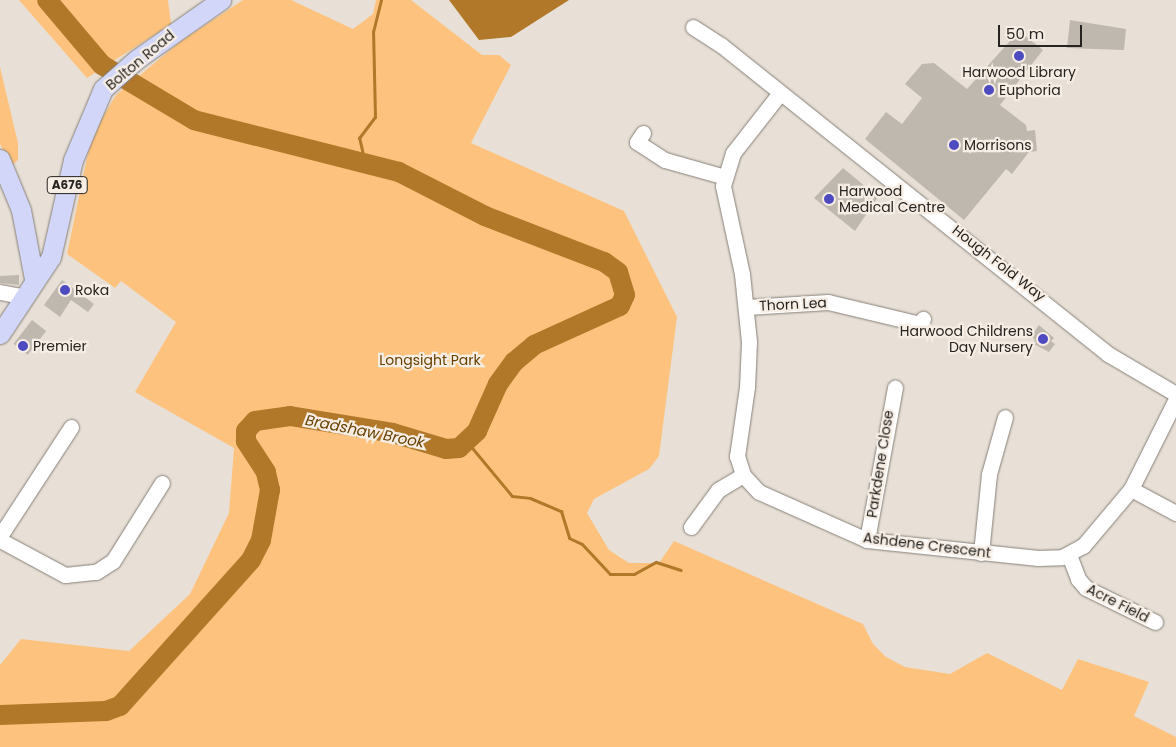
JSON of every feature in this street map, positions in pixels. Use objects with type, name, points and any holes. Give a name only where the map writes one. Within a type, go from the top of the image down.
[{"type":"main road","name":"Bolton Road","points":[[34,279],[52,257],[74,160],[88,118],[103,90],[137,59],[221,0]]},
{"type":"main road","points":[[0,159],[21,210],[34,279]]},
{"type":"main road","name":"A676","points":[[0,334],[26,297],[34,279]]},
{"type":"street","name":"Hough Fold Way","points":[[693,27],[710,28],[780,93],[1108,354],[1176,394]]},
{"type":"street","points":[[691,527],[718,490],[744,475],[737,445],[748,387],[747,307],[726,209],[725,177],[733,153],[780,93]]},
{"type":"street","points":[[643,133],[637,142],[665,160],[725,177]]},
{"type":"street","points":[[0,292],[26,297]]},
{"type":"street","name":"Thorn Lea","points":[[747,307],[828,302],[920,324],[923,319]]},
{"type":"street","name":"Parkdene Close","points":[[867,540],[895,388]]},
{"type":"street","points":[[1069,556],[1092,537],[1131,489],[1176,399]]},
{"type":"street","points":[[981,552],[990,474],[1006,417]]},
{"type":"street","points":[[0,536],[71,427]]},
{"type":"street","name":"Ashdene Crescent","points":[[744,475],[767,497],[867,540],[1048,559],[1069,556]]},
{"type":"street","points":[[0,540],[66,576],[96,572],[112,561],[162,483]]},
{"type":"street","points":[[1131,489],[1176,513]]},
{"type":"street","name":"Acre Field","points":[[1069,556],[1078,579],[1086,588],[1158,624]]},
{"type":"green space","points":[[19,0],[168,0],[171,24],[87,78]]},
{"type":"green space","name":"Longsight Park","points":[[243,0],[291,0],[353,29],[373,14],[376,0],[411,0],[482,55],[499,55],[511,65],[471,143],[624,211],[677,317],[659,456],[649,469],[594,499],[587,513],[609,550],[629,563],[659,563],[674,541],[863,624],[873,644],[886,657],[905,667],[950,674],[987,653],[1062,690],[1078,659],[1149,682],[1134,716],[1176,737],[1176,747],[0,747],[0,665],[21,639],[129,651],[190,594],[229,513],[234,448],[135,392],[176,322],[121,281],[115,288],[67,254],[88,153],[95,130],[116,95],[180,42]]},
{"type":"green space","points":[[0,67],[18,143],[18,160],[11,166],[0,144]]},
{"type":"shaded area","points":[[449,0],[569,0],[511,37],[479,40]]},
{"type":"building","points":[[1070,20],[1126,29],[1124,50],[1067,48]]},
{"type":"building","name":"Morrisons","points":[[1019,31],[1043,50],[1000,105],[1026,125],[1027,131],[1035,130],[1037,151],[1029,152],[1012,174],[1006,169],[964,220],[865,139],[886,112],[902,124],[922,98],[905,84],[922,64],[934,63],[967,89]]},
{"type":"building","name":"Harwood Medical Centre","points":[[843,168],[878,197],[855,231],[814,198]]},
{"type":"building","points":[[19,275],[19,285],[0,283],[0,276]]},
{"type":"building","name":"Roka","points":[[62,280],[94,304],[88,312],[71,300],[60,317],[44,305]]},
{"type":"building","points":[[32,320],[46,331],[28,355],[14,344]]},
{"type":"building","name":"Harwood Childrens Day Nursery","points":[[1039,325],[1054,338],[1051,341],[1055,344],[1049,352],[1032,343],[1035,340],[1031,336]]},
{"type":"waterway","name":"Bradshaw Brook","points":[[0,715],[106,711],[120,706],[251,560],[261,540],[270,490],[266,472],[246,441],[246,431],[255,421],[290,416],[393,433],[446,449],[459,448],[477,431],[498,384],[514,362],[534,345],[620,306],[625,295],[618,272],[604,262],[485,216],[399,172],[194,120],[102,65],[47,0]]},
{"type":"waterway","points":[[365,163],[359,138],[375,117],[373,32],[381,0]]},
{"type":"waterway","points":[[468,443],[512,496],[530,498],[561,511],[569,538],[582,544],[610,574],[634,574],[656,562],[681,570]]},
{"type":"place","name":"Harwood Library","points":[[1019,56]]},
{"type":"place","name":"Euphoria","points":[[989,90]]},
{"type":"place","name":"Morrisons","points":[[954,145]]},
{"type":"place","name":"Harwood Medical Centre","points":[[829,199]]},
{"type":"place","name":"Roka","points":[[65,290]]},
{"type":"place","name":"Harwood Childrens Day Nursery","points":[[1043,339]]},
{"type":"place","name":"Premier","points":[[23,346]]}]
